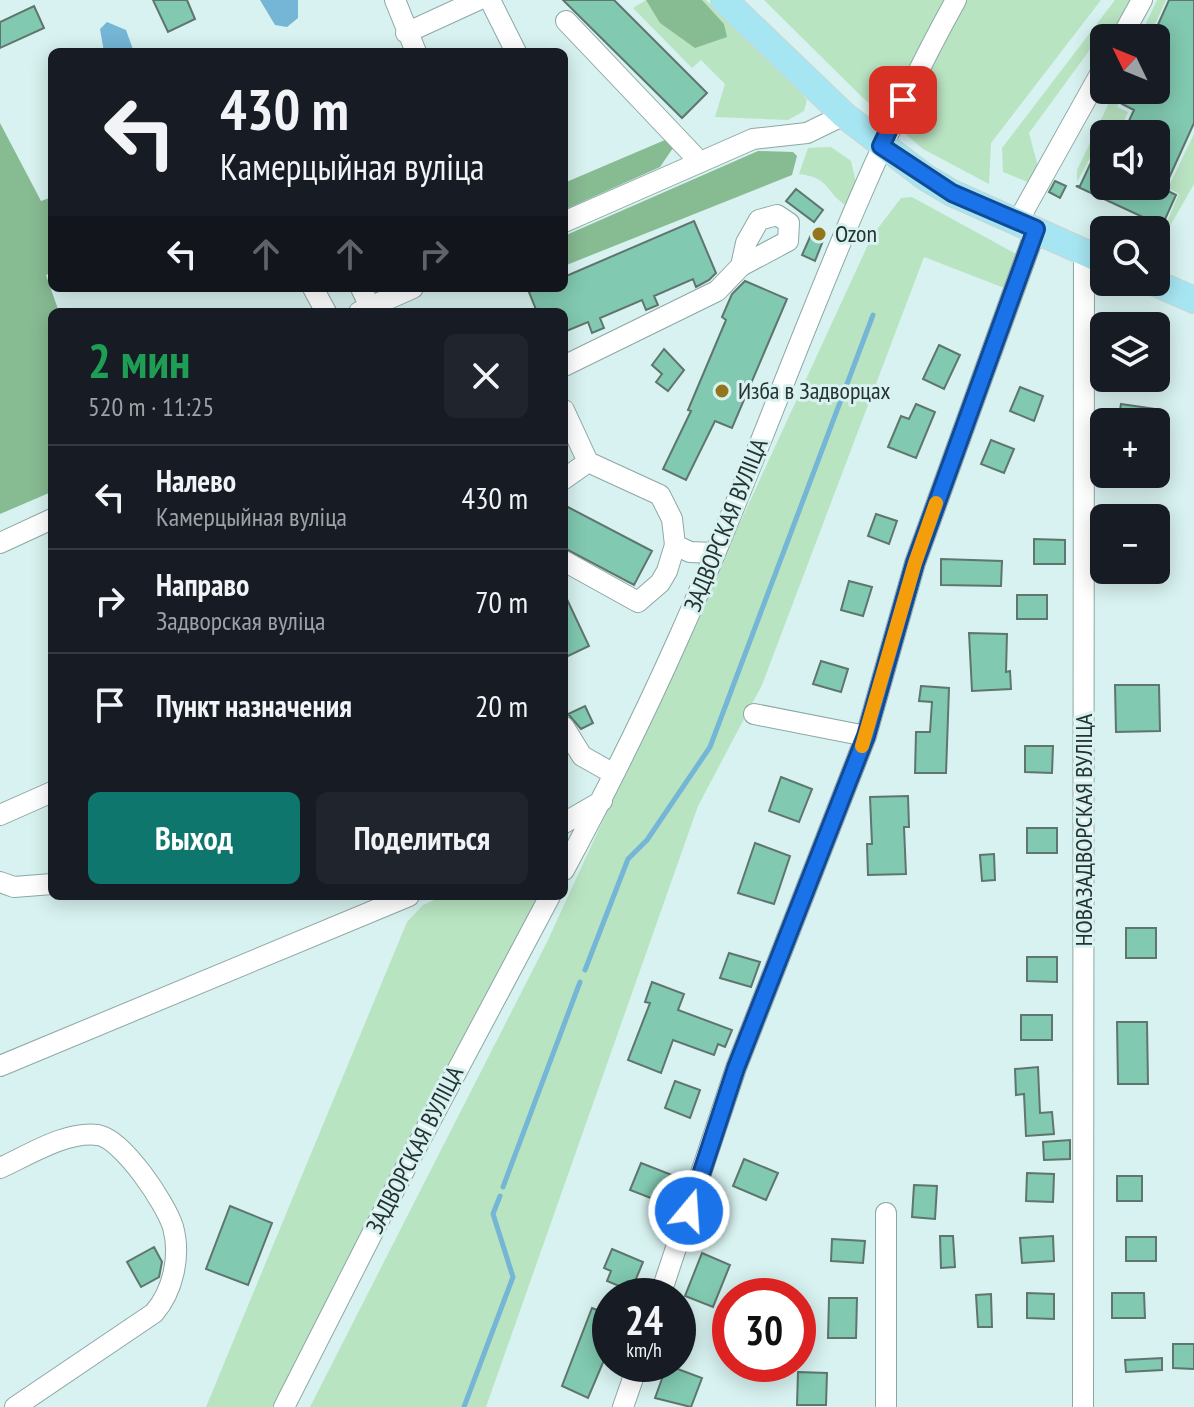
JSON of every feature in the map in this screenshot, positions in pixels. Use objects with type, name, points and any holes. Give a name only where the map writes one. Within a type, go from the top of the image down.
[{"type":"main road","points":[[724,0],[844,115],[881,146],[952,193],[1090,254]]},
{"type":"main road","points":[[1170,289],[1194,300]]},
{"type":"street","points":[[395,0],[414,48]]},
{"type":"street","points":[[406,33],[478,0]]},
{"type":"street","points":[[490,0],[514,48]]},
{"type":"street","name":"ЗАДВОРСКАЯ ВУЛІЦА","points":[[568,863],[602,801],[699,590],[881,146],[956,0]]},
{"type":"street","points":[[1129,24],[1142,0]]},
{"type":"street","points":[[566,21],[700,162]]},
{"type":"street","points":[[666,1278],[736,1068],[866,736],[915,563],[1027,225],[1090,96]]},
{"type":"street","points":[[568,220],[753,139],[807,133],[844,115]]},
{"type":"street","points":[[568,364],[717,291],[741,266]]},
{"type":"street","points":[[363,302],[399,292]]},
{"type":"street","name":"НОВАЗАДВОРСКАЯ ВУЛІЦА","points":[[1083,1407],[1094,296]]},
{"type":"street","points":[[568,419],[588,462],[660,495],[672,519],[675,545],[660,583],[638,602],[568,563]]},
{"type":"street","points":[[568,476],[588,462]]},
{"type":"street","points":[[0,543],[48,521]]},
{"type":"street","points":[[675,545],[690,552],[714,553]]},
{"type":"street","points":[[667,571],[699,590]]},
{"type":"street","points":[[754,714],[866,736]]},
{"type":"street","points":[[568,733],[582,756],[614,774]]},
{"type":"street","points":[[0,815],[48,794]]},
{"type":"street","points":[[568,821],[602,801]]},
{"type":"street","points":[[0,882],[14,887],[48,884]]},
{"type":"street","points":[[0,1066],[399,900]]},
{"type":"street","name":"ЗАДВОРСКАЯ ВУЛІЦА","points":[[284,1407],[408,1163],[548,900]]},
{"type":"street","points":[[0,1168],[65,1139],[97,1135],[111,1140],[136,1165],[173,1226],[175,1253],[167,1299],[154,1313],[15,1407]]},
{"type":"street","points":[[886,1213],[886,1407]]},
{"type":"street","points":[[623,1407],[632,1382]]},
{"type":"green space","points":[[646,0],[706,0],[807,100],[804,111],[788,120],[715,117],[725,84],[701,60],[692,68],[633,8]]},
{"type":"green space","points":[[646,0],[702,0],[724,24],[727,37],[695,48],[660,23]]},
{"type":"green space","points":[[764,0],[1101,0],[991,143],[989,184],[923,149],[861,96]]},
{"type":"green space","points":[[1115,0],[1137,0],[1123,24],[1097,24]]},
{"type":"green space","points":[[1157,0],[1166,0],[1155,24],[1146,24]]},
{"type":"green space","points":[[1090,33],[1090,49],[1029,133],[1039,170],[1030,183],[1003,172],[1002,148]]},
{"type":"green space","points":[[1108,104],[1118,104],[1117,107],[1128,112],[1124,120],[1101,120]]},
{"type":"green space","points":[[0,123],[41,201],[48,198],[46,275],[48,292],[52,292],[58,308],[48,308],[48,493],[0,514]]},
{"type":"green space","points":[[1194,134],[1194,184],[1170,226],[1169,216],[1179,194],[1170,189]]},
{"type":"green space","points":[[665,140],[673,148],[660,167],[568,208],[568,181]]},
{"type":"green space","points":[[1090,143],[1090,158],[1077,182],[1077,170]]},
{"type":"green space","points":[[831,147],[851,161],[856,183],[847,206],[823,182],[799,174],[808,148]]},
{"type":"green space","points":[[758,151],[793,152],[797,156],[792,175],[568,264],[568,234]]},
{"type":"green space","points":[[912,197],[1020,256],[1007,289],[924,257],[762,685],[698,806],[486,1407],[310,1407],[568,900],[872,236],[901,198]]},
{"type":"green space","points":[[434,900],[538,900],[278,1407],[206,1407],[407,922],[423,905]]},
{"type":"water","points":[[260,0],[298,0],[298,18],[287,27],[275,25]]},
{"type":"water","points":[[107,22],[126,30],[133,48],[103,48],[100,29]]},
{"type":"building","points":[[153,0],[187,0],[195,19],[168,32]]},
{"type":"building","points":[[563,0],[614,0],[707,93],[682,118]]},
{"type":"building","points":[[1169,0],[1194,0],[1194,123],[1170,176],[1170,120],[1129,120],[1134,110],[1122,104],[1170,104],[1170,24],[1158,24]]},
{"type":"building","points":[[34,6],[44,28],[0,48],[0,22]]},
{"type":"building","points":[[1090,165],[1090,193],[1076,186],[1080,186]]},
{"type":"building","points":[[1055,181],[1066,186],[1060,198],[1049,192]]},
{"type":"building","points":[[796,189],[823,210],[814,222],[786,201]]},
{"type":"building","points":[[1170,192],[1176,195],[1167,216],[1140,216],[1106,200],[1170,200]]},
{"type":"building","points":[[694,221],[716,273],[696,287],[693,279],[654,296],[658,305],[646,310],[642,300],[600,318],[604,328],[592,333],[588,322],[568,330],[568,308],[535,308],[529,292],[568,292],[568,275]]},
{"type":"building","points":[[814,228],[826,233],[815,261],[802,255]]},
{"type":"building","points":[[745,281],[787,299],[732,428],[715,421],[686,480],[663,469],[691,411],[688,410],[726,320],[722,317],[732,294]]},
{"type":"building","points":[[939,345],[960,355],[944,389],[923,379]]},
{"type":"building","points":[[664,349],[684,370],[668,391],[656,382],[662,374],[652,365]]},
{"type":"building","points":[[1020,387],[1043,396],[1034,421],[1010,411]]},
{"type":"building","points":[[916,404],[935,412],[916,458],[888,447],[901,416],[909,419]]},
{"type":"building","points":[[1121,404],[1149,408],[1120,408]]},
{"type":"building","points":[[991,440],[1014,449],[1004,473],[981,464]]},
{"type":"building","points":[[568,507],[652,551],[634,585],[568,550]]},
{"type":"building","points":[[876,514],[897,521],[889,544],[868,536]]},
{"type":"building","points":[[1034,539],[1065,540],[1065,564],[1034,564]]},
{"type":"building","points":[[941,559],[1002,561],[1001,586],[941,585]]},
{"type":"building","points":[[849,581],[872,587],[863,616],[841,610]]},
{"type":"building","points":[[1017,595],[1047,595],[1047,619],[1017,619]]},
{"type":"building","points":[[568,601],[589,646],[568,656]]},
{"type":"building","points":[[969,633],[1007,634],[1006,672],[1010,671],[1011,689],[972,691]]},
{"type":"building","points":[[821,661],[848,669],[841,692],[813,684]]},
{"type":"building","points":[[1115,685],[1159,685],[1160,731],[1116,732]]},
{"type":"building","points":[[921,686],[949,688],[946,773],[915,773],[916,732],[930,732],[932,702],[919,701]]},
{"type":"building","points":[[585,706],[593,723],[581,729],[568,714]]},
{"type":"building","points":[[1025,746],[1053,746],[1052,773],[1025,772]]},
{"type":"building","points":[[781,777],[812,789],[799,822],[769,811]]},
{"type":"building","points":[[908,796],[909,827],[904,827],[906,874],[868,875],[867,844],[872,844],[870,797]]},
{"type":"building","points":[[1027,828],[1057,828],[1057,853],[1027,853]]},
{"type":"building","points":[[755,843],[790,856],[774,904],[738,893]]},
{"type":"building","points":[[994,854],[995,880],[982,881],[980,855]]},
{"type":"building","points":[[1126,928],[1156,928],[1156,958],[1126,958]]},
{"type":"building","points":[[729,953],[760,962],[751,987],[720,978]]},
{"type":"building","points":[[1027,957],[1057,957],[1057,982],[1027,981]]},
{"type":"building","points":[[652,982],[684,994],[678,1010],[732,1030],[725,1047],[718,1044],[714,1055],[673,1040],[661,1073],[628,1060],[650,1003],[645,1002]]},
{"type":"building","points":[[1021,1015],[1052,1015],[1052,1040],[1021,1040]]},
{"type":"building","points":[[1117,1022],[1147,1022],[1148,1084],[1118,1084]]},
{"type":"building","points":[[1038,1067],[1040,1113],[1052,1112],[1054,1134],[1026,1136],[1024,1094],[1016,1095],[1015,1069]]},
{"type":"building","points":[[675,1081],[700,1090],[690,1118],[665,1108]]},
{"type":"building","points":[[1070,1140],[1070,1159],[1044,1160],[1043,1142]]},
{"type":"building","points":[[744,1159],[778,1173],[766,1200],[733,1186]]},
{"type":"building","points":[[641,1163],[672,1175],[661,1202],[630,1190]]},
{"type":"building","points":[[1027,1173],[1054,1174],[1053,1202],[1026,1201]]},
{"type":"building","points":[[1117,1176],[1142,1176],[1142,1201],[1117,1201]]},
{"type":"building","points":[[914,1185],[937,1186],[935,1219],[912,1217]]},
{"type":"building","points":[[230,1206],[272,1223],[248,1285],[206,1269]]},
{"type":"building","points":[[940,1236],[953,1236],[955,1267],[941,1268]]},
{"type":"building","points":[[1053,1236],[1054,1261],[1022,1263],[1020,1238]]},
{"type":"building","points":[[1126,1237],[1156,1237],[1156,1261],[1126,1261]]},
{"type":"building","points":[[832,1239],[865,1241],[863,1263],[831,1261]]},
{"type":"building","points":[[154,1247],[162,1262],[159,1277],[141,1287],[127,1262]]},
{"type":"building","points":[[612,1249],[643,1262],[636,1278],[608,1278],[611,1271],[604,1268]]},
{"type":"building","points":[[702,1253],[730,1265],[725,1278],[712,1278],[712,1307],[696,1300],[696,1278],[692,1278]]},
{"type":"building","points":[[1027,1293],[1054,1294],[1054,1319],[1027,1318]]},
{"type":"building","points":[[1112,1293],[1144,1293],[1145,1318],[1112,1318]]},
{"type":"building","points":[[991,1294],[992,1327],[978,1327],[976,1295]]},
{"type":"building","points":[[829,1298],[857,1298],[856,1338],[828,1338]]},
{"type":"building","points":[[592,1308],[592,1382],[595,1382],[588,1398],[562,1386]]},
{"type":"building","points":[[1173,1344],[1194,1344],[1194,1369],[1173,1368]]},
{"type":"building","points":[[1162,1358],[1162,1370],[1126,1372],[1125,1360]]},
{"type":"building","points":[[816,1373],[827,1373],[826,1405],[797,1405],[798,1382],[816,1382]]},
{"type":"building","points":[[696,1376],[702,1378],[691,1407],[655,1398],[661,1382],[696,1382]]},
{"type":"waterway","points":[[585,970],[628,859],[647,840],[710,747],[873,315]]},
{"type":"waterway","points":[[503,1187],[580,982]]},
{"type":"waterway","points":[[464,1407],[513,1277],[493,1214],[500,1196]]},
{"type":"slow traffic","points":[[862,746],[915,563],[936,503]]},
{"type":"place","name":"Ozon","points":[[819,234]]},
{"type":"place","name":"Изба в Задворцах","points":[[722,391]]},
{"type":"route","points":[[689,1211],[736,1068],[866,736],[915,563],[1036,229],[952,193],[881,146],[903,100]]}]
